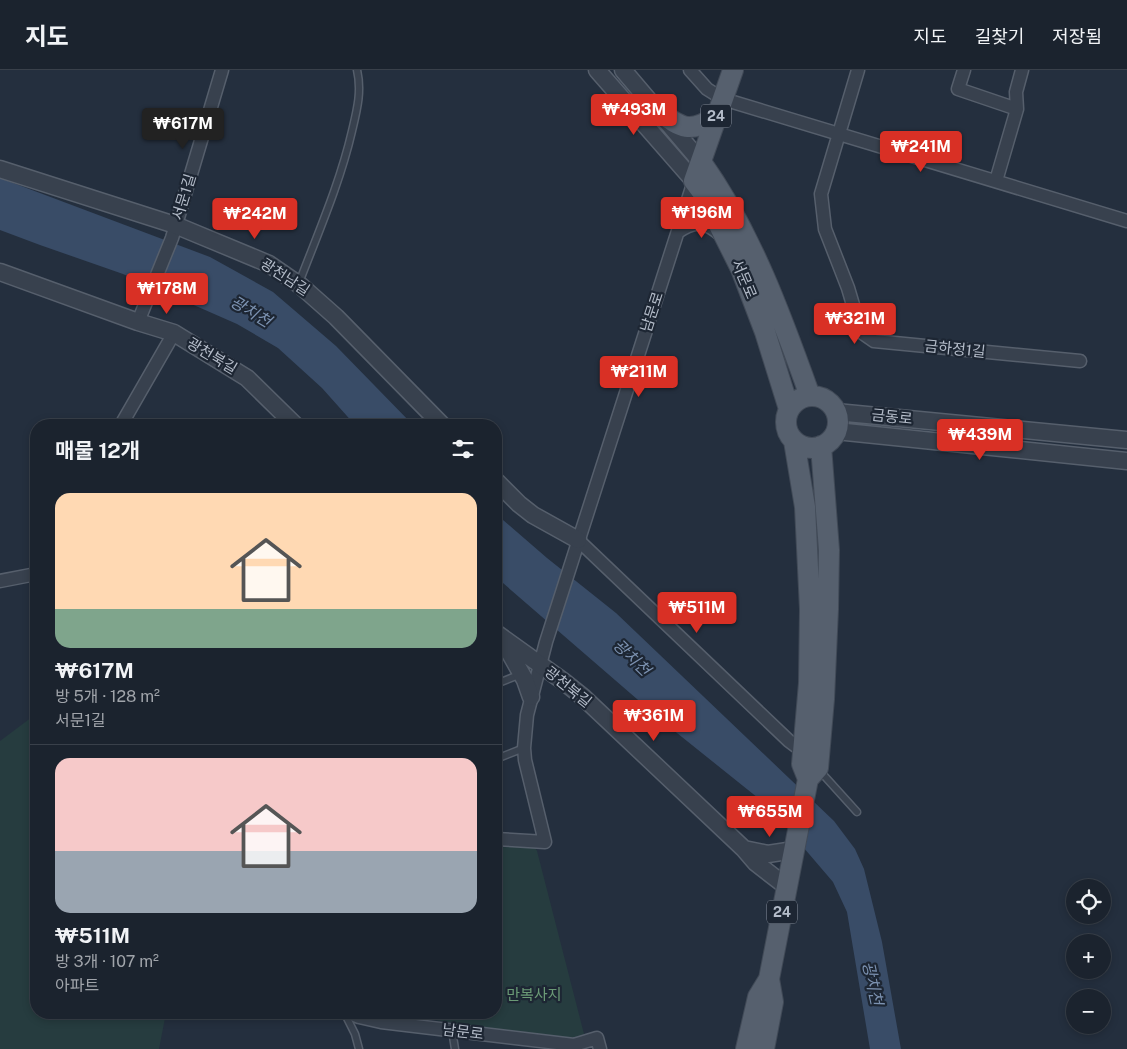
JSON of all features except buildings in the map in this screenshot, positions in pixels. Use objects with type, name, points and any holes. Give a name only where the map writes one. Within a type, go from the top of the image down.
[{"type":"main road","name":"남문로","points":[[697,172],[733,70]]},
{"type":"main road","points":[[658,111],[675,123],[686,127],[702,125],[719,108]]},
{"type":"main road","name":"서문로","points":[[697,172],[703,193],[741,269],[765,332],[789,409]]},
{"type":"main road","name":"서문로","points":[[697,172],[717,185],[734,214],[786,328],[810,396]]},
{"type":"main road","points":[[810,396],[826,400],[836,421],[832,438],[821,446],[809,448],[801,446],[788,434],[786,417],[794,402],[810,396]]},
{"type":"main road","points":[[794,441],[819,609],[824,699],[813,774],[795,848]]},
{"type":"main road","points":[[813,774],[802,764],[809,683],[829,550],[821,446]]},
{"type":"main road","name":"24","points":[[746,1049],[758,997],[769,979],[795,848]]},
{"type":"main road","name":"24","points":[[764,1049],[773,1002],[769,979]]},
{"type":"street","name":"서문1길","points":[[138,322],[174,231],[222,70]]},
{"type":"street","name":"서문로","points":[[596,70],[697,172]]},
{"type":"street","name":"서문로","points":[[622,70],[658,111],[697,172]]},
{"type":"street","points":[[690,70],[707,89],[719,108],[838,133],[1127,222]]},
{"type":"street","name":"금하정1길","points":[[858,70],[821,194],[825,229],[848,288],[861,332],[874,341],[1080,361]]},
{"type":"street","points":[[964,70],[958,89],[1017,108]]},
{"type":"street","points":[[996,181],[1017,108],[1016,92],[1022,70]]},
{"type":"street","name":"광천남길","points":[[0,169],[269,264],[299,284],[336,317],[436,419]]},
{"type":"street","name":"남문로","points":[[540,664],[697,172]]},
{"type":"street","points":[[678,232],[692,223],[703,224],[725,238]]},
{"type":"street","name":"광천북길","points":[[0,272],[138,322],[174,333],[247,378],[289,419]]},
{"type":"street","points":[[124,419],[174,333]]},
{"type":"street","name":"금동로","points":[[836,421],[1127,440]]},
{"type":"street","name":"금동로","points":[[836,421],[1127,461]]},
{"type":"street","points":[[502,487],[519,504],[576,548],[789,741],[804,749]]},
{"type":"street","points":[[0,580],[30,575]]},
{"type":"street","name":"광천북길","points":[[502,637],[583,697],[744,849],[756,863],[787,887]]},
{"type":"street","points":[[502,640],[522,674],[531,697]]},
{"type":"street","points":[[502,839],[545,842],[525,760],[524,748],[527,715],[540,664]]},
{"type":"street","points":[[744,849],[768,854],[795,848]]},
{"type":"street","name":"남문로","points":[[364,1019],[574,1045],[597,1038],[600,1049]]},
{"type":"lane","points":[[299,284],[345,162],[360,87],[357,70]]},
{"type":"lane","points":[[502,682],[522,674]]},
{"type":"lane","points":[[502,757],[524,748]]},
{"type":"lane","points":[[813,774],[857,812]]},
{"type":"lane","points":[[348,1019],[355,1034],[359,1049]]},
{"type":"lane","points":[[452,1030],[455,1049]]},
{"type":"green space","points":[[30,718],[30,1019],[165,1019],[159,1049],[0,1049],[0,741]]},
{"type":"green space","name":"만복사지","points":[[528,845],[534,846],[537,851],[584,1034],[568,1040],[428,1019],[502,1019],[502,847]]},
{"type":"water","name":"광치천","points":[[0,178],[210,257],[273,292],[336,346],[407,419],[350,419],[322,388],[278,348],[237,324],[123,274],[0,230]]},
{"type":"water","name":"광치천","points":[[502,519],[616,613],[834,821],[855,849],[864,869],[882,942],[901,1049],[870,1049],[847,912],[833,882],[768,806],[667,725],[502,582]]}]
